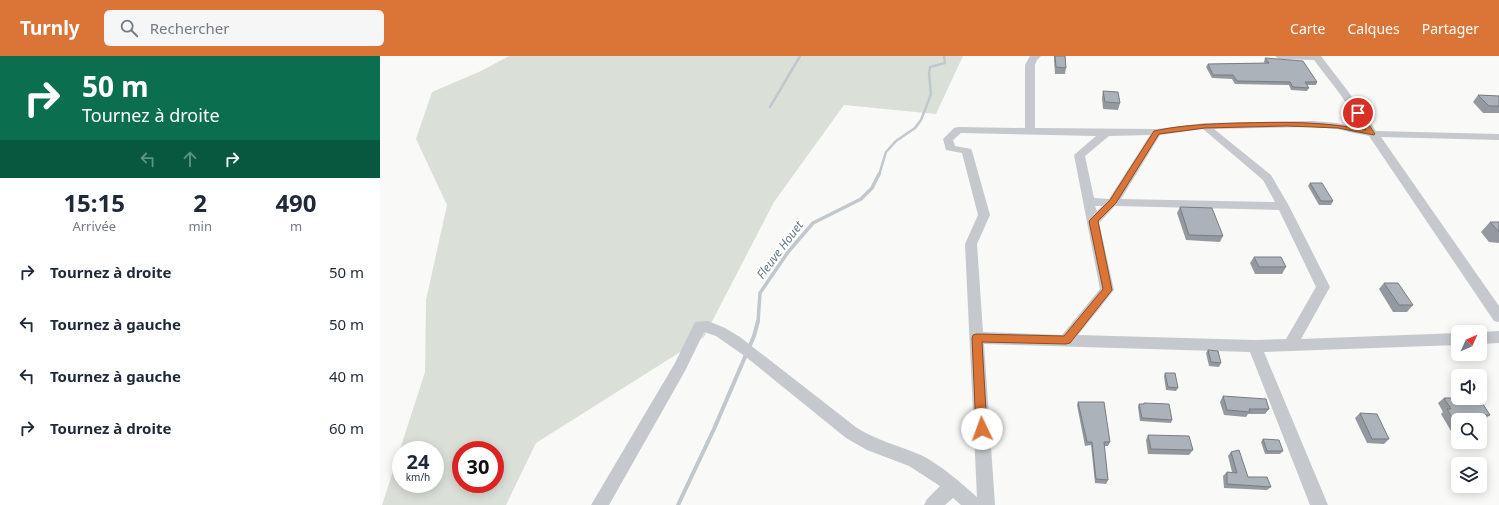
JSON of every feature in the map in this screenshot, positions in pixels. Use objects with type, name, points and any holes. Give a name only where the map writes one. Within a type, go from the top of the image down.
[{"type":"street","points":[[1030,132],[1030,65],[1033,58],[1037,56]]},
{"type":"street","points":[[1279,56],[1316,56],[1344,92],[1499,317]]},
{"type":"street","points":[[986,505],[971,244],[984,215],[967,151],[950,148],[948,139],[958,130],[1106,133],[1157,132],[1205,126],[1312,124],[1338,126],[1372,134],[1499,137]]},
{"type":"street","points":[[1205,126],[1267,178],[1284,206],[1323,287],[1291,344]]},
{"type":"street","points":[[1094,221],[1113,202],[1157,132]]},
{"type":"street","points":[[1066,340],[1108,290],[1079,155],[1106,133]]},
{"type":"street","points":[[1089,202],[1284,206]]},
{"type":"street","points":[[600,505],[680,367],[700,326],[703,325],[716,330],[750,351],[860,439],[916,462],[952,486],[973,505]]},
{"type":"street","points":[[976,338],[1255,346],[1451,339]]},
{"type":"street","points":[[1487,338],[1499,338]]},
{"type":"street","points":[[1255,346],[1319,505]]},
{"type":"street","points":[[933,505],[952,486]]},
{"type":"shaded area","points":[[509,56],[963,56],[936,114],[844,105],[774,202],[704,337],[536,443],[506,505],[382,505],[392,474],[392,493],[444,493],[444,441],[403,441],[425,372],[426,300],[447,205],[416,139],[432,92],[481,71]]},
{"type":"building","points":[[1055,56],[1065,56],[1066,68],[1056,67]]},
{"type":"building","points":[[1265,58],[1303,61],[1317,82],[1305,82],[1309,88],[1293,87],[1290,82],[1237,81],[1233,75],[1213,75],[1208,64],[1269,63]]},
{"type":"building","points":[[1103,91],[1118,92],[1120,103],[1105,102]]},
{"type":"building","points":[[1478,95],[1499,96],[1499,106],[1489,106]]},
{"type":"building","points":[[1310,183],[1322,183],[1333,201],[1321,201]]},
{"type":"building","points":[[1180,207],[1212,208],[1223,236],[1189,235]]},
{"type":"building","points":[[1490,222],[1499,222],[1499,232]]},
{"type":"building","points":[[1254,257],[1281,257],[1286,267],[1259,267]]},
{"type":"building","points":[[1384,283],[1398,283],[1413,305],[1399,305]]},
{"type":"building","points":[[1208,350],[1218,351],[1221,363],[1211,362]]},
{"type":"building","points":[[1165,373],[1175,373],[1178,388],[1168,387]]},
{"type":"building","points":[[1223,396],[1266,399],[1269,409],[1249,409],[1250,412],[1227,410]]},
{"type":"building","points":[[1444,398],[1451,398],[1451,405],[1484,405],[1490,415],[1487,415],[1487,413],[1451,413],[1451,416],[1447,409],[1451,409]]},
{"type":"building","points":[[1078,402],[1104,402],[1110,442],[1104,442],[1108,480],[1096,479],[1092,442],[1087,442]]},
{"type":"building","points":[[1139,404],[1169,404],[1172,420],[1142,418]]},
{"type":"building","points":[[1360,413],[1377,414],[1389,439],[1372,439]]},
{"type":"building","points":[[1148,435],[1189,436],[1193,450],[1151,449]]},
{"type":"building","points":[[1263,439],[1279,440],[1283,451],[1267,451]]},
{"type":"building","points":[[1239,450],[1248,477],[1267,477],[1271,487],[1227,484],[1227,472],[1237,473],[1231,452]]},
{"type":"waterway","points":[[770,107],[800,56]]},
{"type":"waterway","name":"Fleuve Houet","points":[[879,175],[886,152],[896,141],[915,128],[921,120],[931,94],[929,74],[930,67],[945,63],[944,56]]},
{"type":"waterway","name":"Fleuve Houet","points":[[758,322],[760,293],[788,252],[813,223],[861,199],[872,188],[879,174]]},
{"type":"waterway","name":"Fleuve Houet","points":[[678,505],[714,429],[754,336],[758,321]]},
{"type":"route","points":[[982,429],[976,338],[1066,340],[1083,321],[1108,290],[1094,221],[1113,202],[1157,132],[1205,126],[1312,124],[1338,126],[1372,134],[1358,113]]}]
